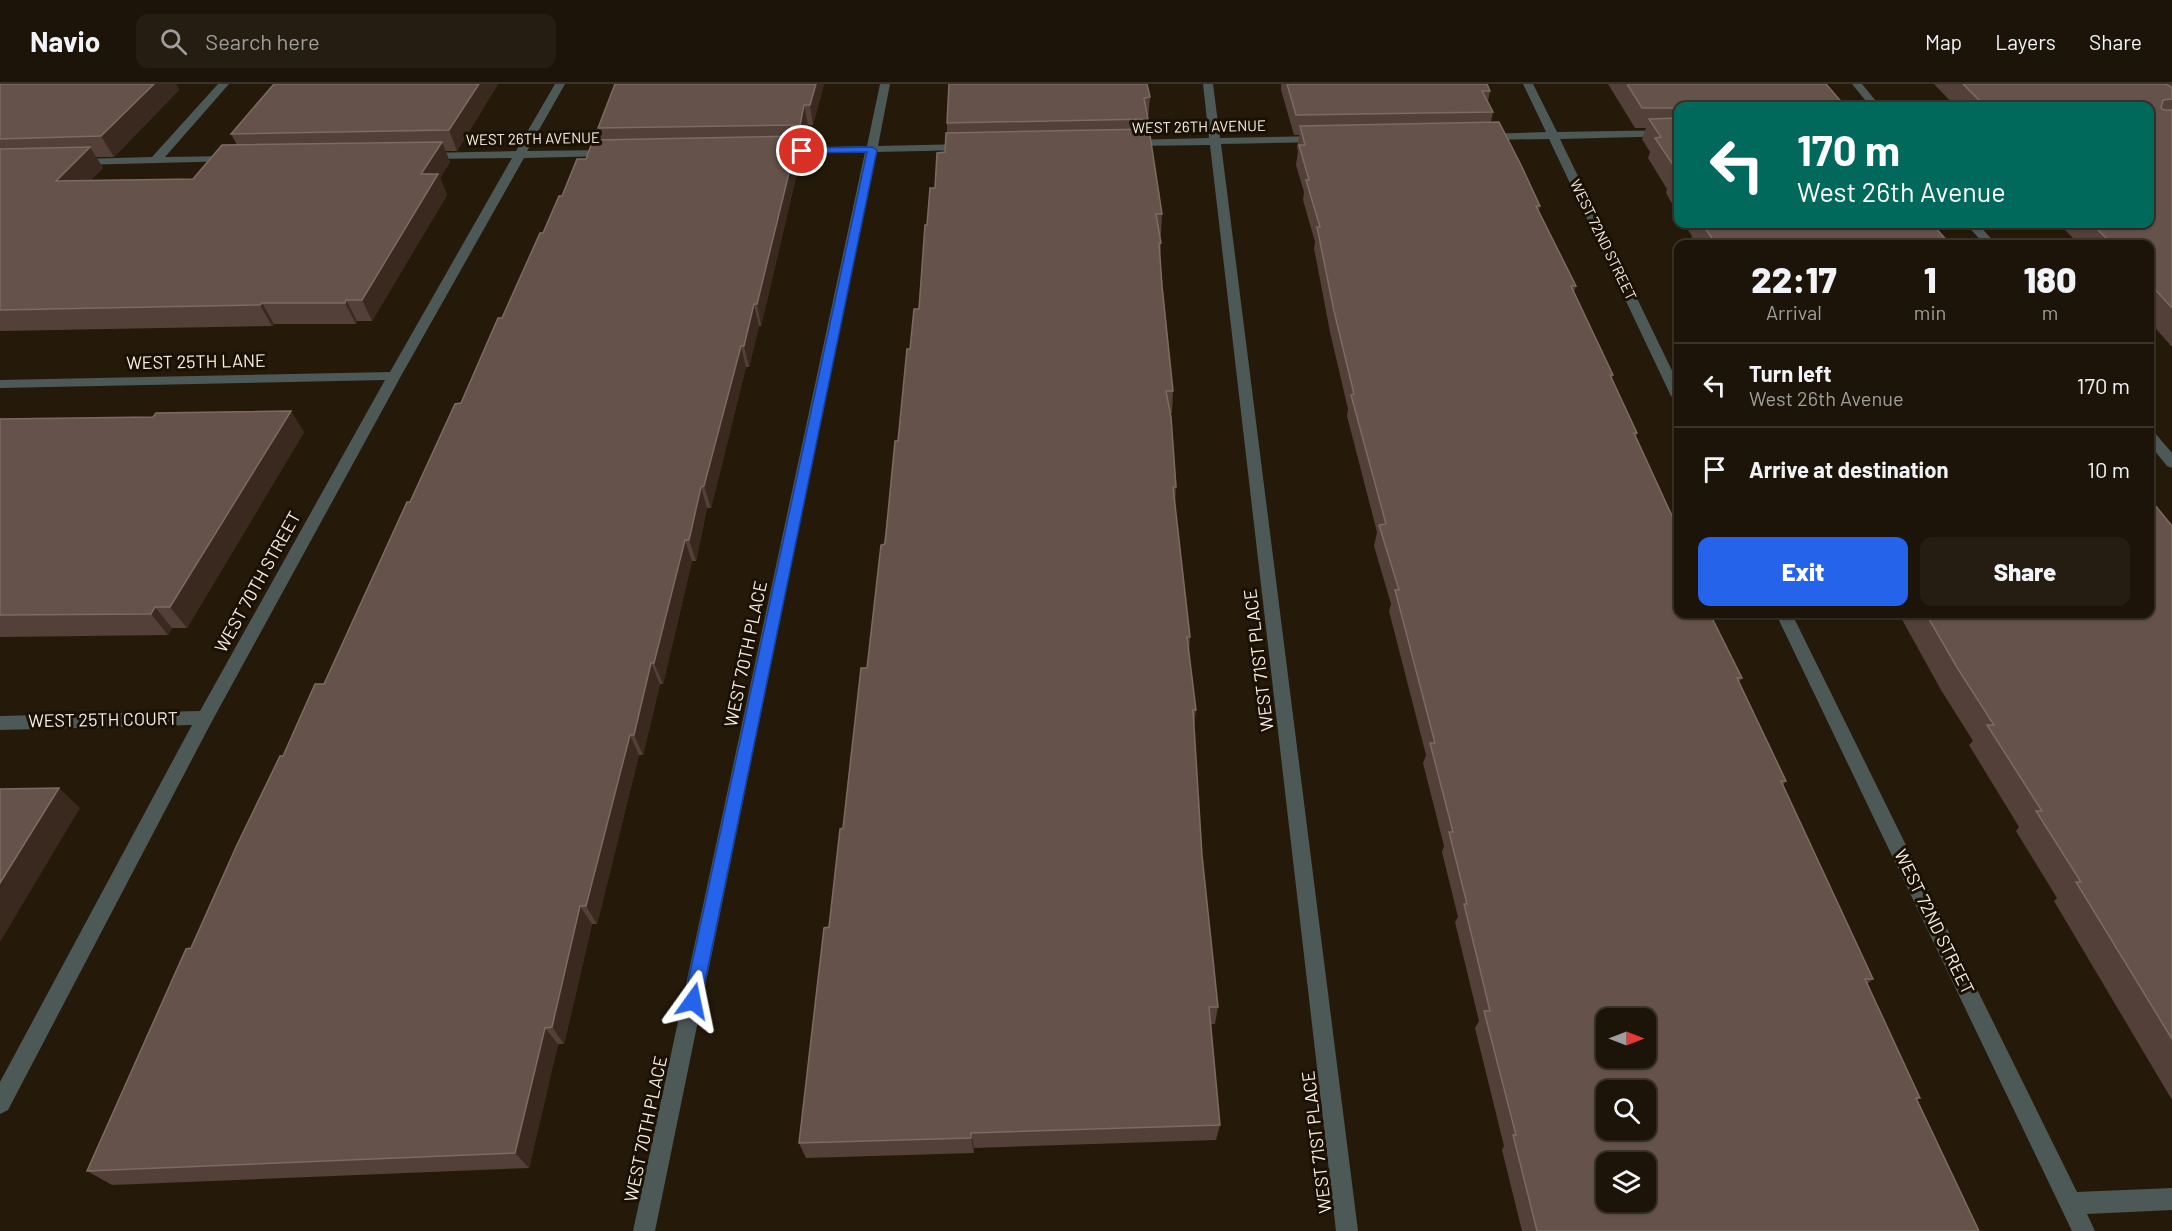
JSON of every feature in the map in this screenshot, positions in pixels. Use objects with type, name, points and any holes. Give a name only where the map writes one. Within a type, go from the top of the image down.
[{"type":"street","points":[[156,160],[224,84]]},
{"type":"street","name":"WEST 70TH STREET","points":[[0,1103],[205,718],[394,376],[560,84]]},
{"type":"street","name":"WEST 70TH PLACE","points":[[644,1231],[885,84]]},
{"type":"street","name":"WEST 71ST PLACE","points":[[1208,84],[1347,1231]]},
{"type":"street","name":"WEST 72ND STREET","points":[[1528,84],[1674,388]]},
{"type":"street","points":[[1857,84],[1872,102]]},
{"type":"street","points":[[1471,137],[1674,133]]},
{"type":"street","name":"WEST 26TH AVENUE","points":[[1121,143],[1332,139]]},
{"type":"street","points":[[767,151],[979,147]]},
{"type":"street","name":"WEST 26TH AVENUE","points":[[415,156],[627,153]]},
{"type":"street","points":[[72,162],[238,159]]},
{"type":"street","points":[[1976,228],[1986,240]]},
{"type":"street","name":"WEST 25TH LANE","points":[[0,384],[394,376]]},
{"type":"street","points":[[2154,441],[2172,464]]},
{"type":"street","name":"WEST 72ND STREET","points":[[1786,618],[2084,1231]]},
{"type":"street","name":"WEST 25TH COURT","points":[[0,723],[205,718]]},
{"type":"street","points":[[2070,1203],[2172,1199]]},
{"type":"building","points":[[0,84],[154,84],[101,136],[0,139]]},
{"type":"building","points":[[274,84],[479,84],[449,130],[231,134]]},
{"type":"building","points":[[615,84],[816,84],[810,105],[804,105],[800,125],[598,128]]},
{"type":"building","points":[[949,84],[1147,84],[1150,97],[1144,98],[1148,119],[947,123]]},
{"type":"building","points":[[1287,84],[1487,84],[1490,91],[1482,91],[1493,112],[1296,115]]},
{"type":"building","points":[[1627,84],[1826,84],[1842,102],[1674,102],[1674,108],[1642,108]]},
{"type":"building","points":[[1963,84],[2166,84],[2172,88],[2172,99],[2163,100],[2161,108],[2172,110],[2172,308],[2154,288],[2154,240],[2108,240],[2096,228],[2154,228],[2154,102],[1981,102]]},
{"type":"building","points":[[1674,118],[1674,166],[1655,138],[1661,137],[1649,119]]},
{"type":"building","points":[[1499,122],[1540,206],[1536,206],[1576,286],[1571,286],[1613,375],[1610,375],[1637,433],[1634,433],[1674,520],[1674,618],[1712,618],[1742,678],[1737,678],[1786,781],[1781,781],[1873,979],[1865,979],[1920,1098],[1916,1098],[1979,1231],[1537,1231],[1513,1135],[1516,1135],[1484,1011],[1490,1011],[1449,832],[1453,832],[1430,743],[1435,743],[1395,590],[1399,590],[1379,525],[1386,524],[1351,395],[1354,394],[1334,311],[1317,227],[1320,227],[1306,180],[1309,180],[1299,145],[1305,145],[1300,126]]},
{"type":"building","points":[[1149,129],[1162,214],[1156,214],[1161,243],[1159,243],[1162,286],[1173,391],[1166,391],[1171,417],[1176,487],[1173,487],[1190,637],[1187,637],[1196,710],[1193,710],[1202,855],[1218,1007],[1209,1007],[1220,1125],[971,1133],[971,1138],[799,1143],[824,928],[829,927],[861,668],[867,668],[881,545],[885,544],[895,441],[898,441],[907,349],[910,349],[914,309],[919,309],[925,225],[927,225],[930,188],[935,188],[937,153],[945,152],[946,133]]},
{"type":"building","points":[[798,136],[757,304],[754,304],[744,346],[741,346],[704,486],[701,487],[689,540],[685,540],[654,663],[651,663],[634,735],[630,735],[586,906],[580,906],[552,1027],[545,1028],[515,1153],[87,1171],[186,949],[191,948],[236,847],[280,756],[283,756],[315,684],[324,684],[407,502],[410,502],[455,404],[461,403],[498,318],[502,318],[540,233],[543,233],[559,196],[562,196],[577,159],[586,159],[593,140]]},
{"type":"building","points":[[442,142],[421,174],[438,174],[362,300],[346,300],[345,303],[0,310],[0,149],[90,147],[56,181],[193,179],[222,145]]},
{"type":"building","points":[[1705,228],[1936,228],[1946,240],[1713,240]]},
{"type":"building","points":[[291,411],[170,607],[155,607],[151,614],[0,615],[0,419],[153,417],[156,413]]},
{"type":"building","points":[[2154,504],[2172,526],[2172,1039],[2076,882],[2081,882],[2036,811],[2042,811],[1987,725],[1994,725],[1928,618],[2154,618]]},
{"type":"building","points":[[59,788],[0,883],[0,789]]},
{"type":"route","points":[[693,1001],[872,150],[802,151]]}]
